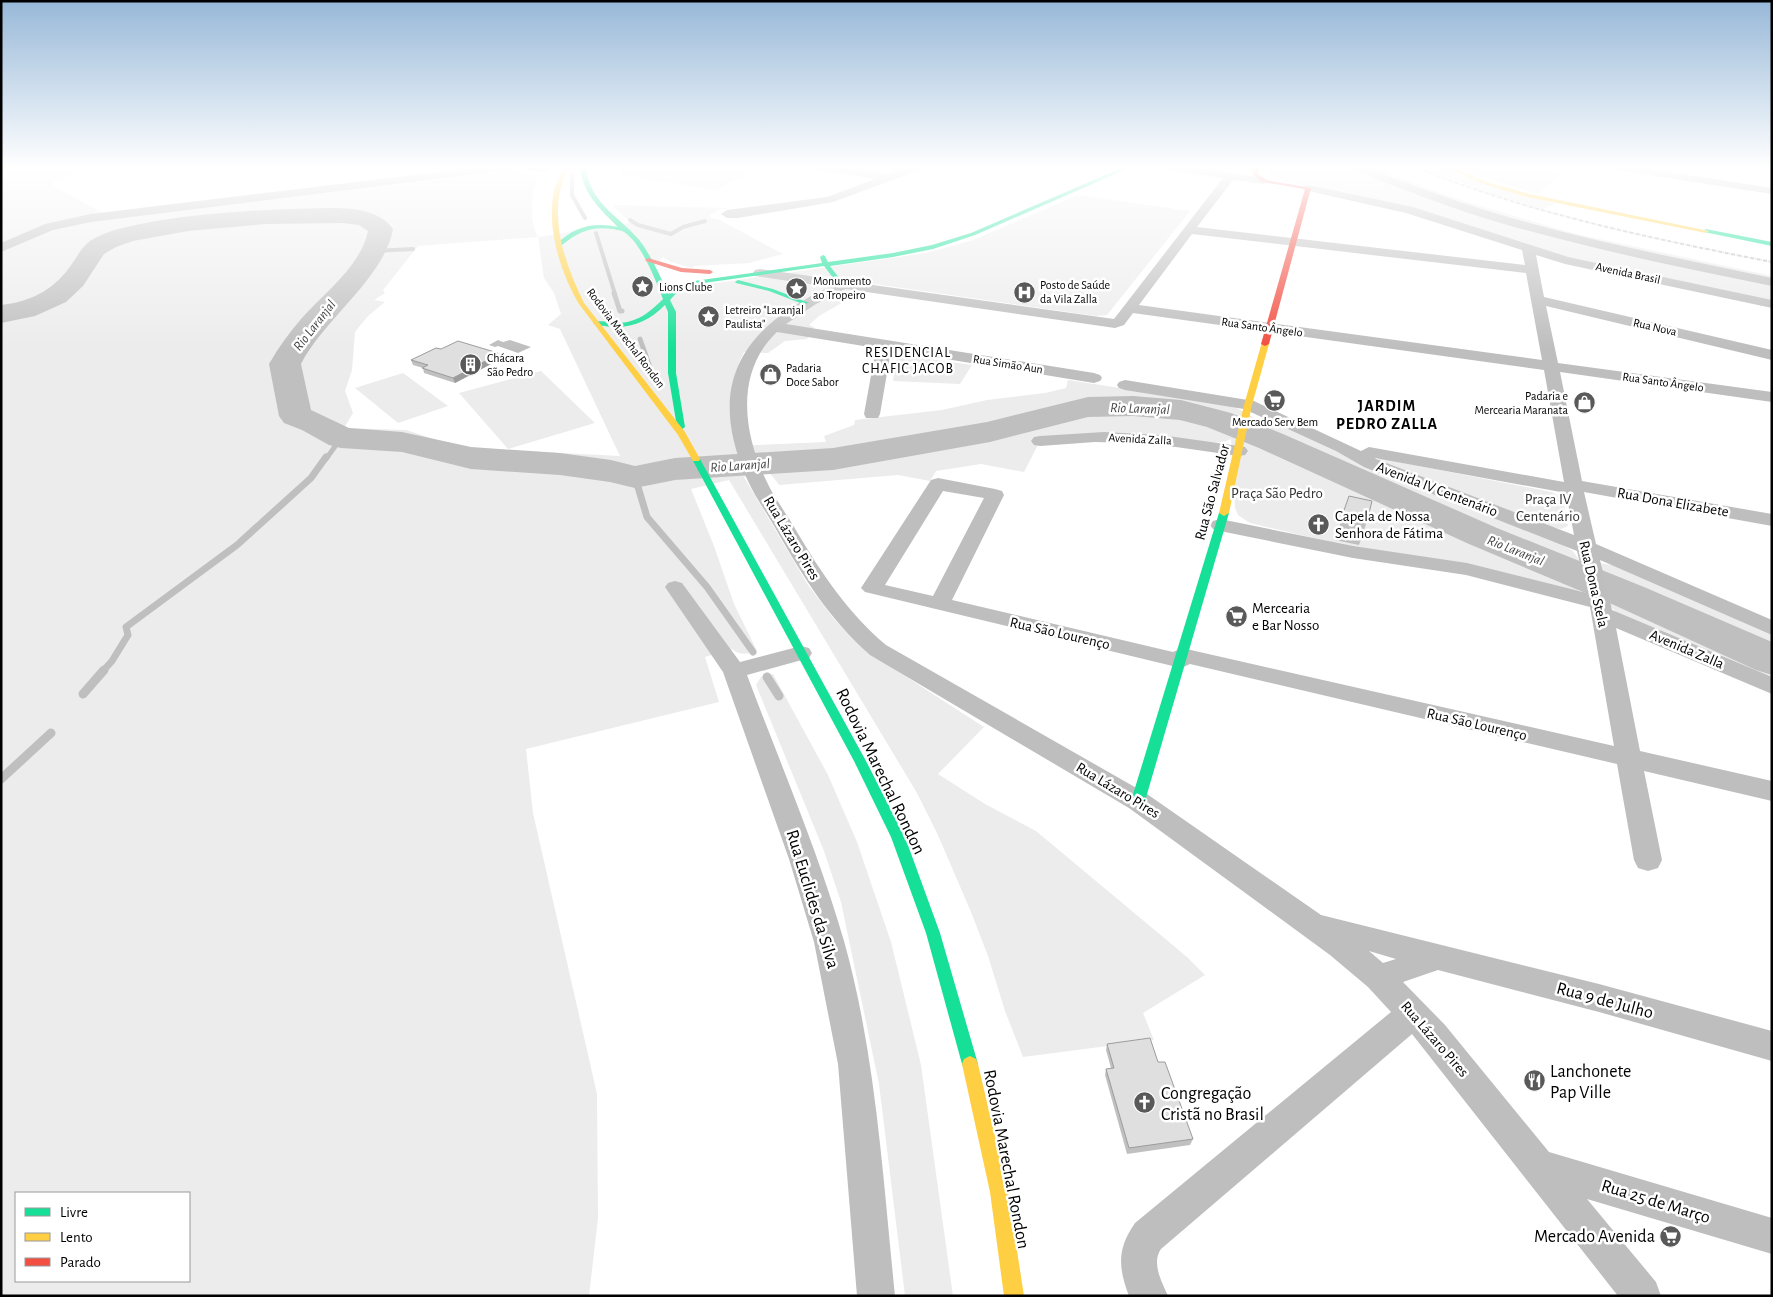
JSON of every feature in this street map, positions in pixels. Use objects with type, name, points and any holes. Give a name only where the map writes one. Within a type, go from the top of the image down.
[{"type":"main road","name":"Rodovia Marechal Rondon","points":[[556,227],[569,280],[581,303],[682,434],[860,761],[898,837],[933,933],[969,1060],[994,1173],[1014,1296]]},
{"type":"main road","points":[[560,244],[575,230],[588,227]]},
{"type":"main road","points":[[608,227],[628,231]]},
{"type":"main road","name":"Rodovia Marechal Rondon","points":[[624,227],[648,260],[667,299],[673,323],[672,379],[682,434]]},
{"type":"main road","points":[[597,323],[619,326],[639,323],[649,318],[684,285],[760,274],[912,243],[946,234],[964,227]]},
{"type":"main road","points":[[648,260],[681,270],[705,272],[854,260],[913,251],[960,239],[989,227]]},
{"type":"main road","name":"Rua São Salvador","points":[[1138,800],[1220,525],[1247,412],[1298,227]]},
{"type":"main road","points":[[1684,227],[1772,244]]},
{"type":"main road","points":[[946,234],[960,239]]},
{"type":"main road","points":[[842,286],[843,272],[854,260]]},
{"type":"main road","points":[[824,261],[842,286]]},
{"type":"main road","points":[[717,279],[765,288],[805,302]]},
{"type":"street","points":[[1,248],[51,227]]},
{"type":"street","points":[[760,274],[1111,324],[1119,322],[1193,227]]},
{"type":"street","name":"Avenida Brasil","points":[[1458,227],[1565,260],[1772,304]]},
{"type":"street","points":[[1527,227],[1627,252],[1772,282]]},
{"type":"street","points":[[1190,230],[1531,270]]},
{"type":"street","name":"Rua Dona Stela","points":[[1528,249],[1549,366],[1588,555],[1600,603],[1648,860]]},
{"type":"street","name":"Rua Lázaro Pires","points":[[842,286],[805,302],[755,345],[741,378],[738,407],[745,451],[754,474],[814,576],[855,630],[867,641],[896,661],[1138,800],[1310,924],[1379,978],[1434,1035],[1642,1296]]},
{"type":"street","name":"Rua Nova","points":[[1538,300],[1772,355]]},
{"type":"street","name":"Rua Santo Ângelo","points":[[1130,308],[1772,397]]},
{"type":"street","name":"Rua Simão Aun","points":[[774,327],[1094,378]]},
{"type":"street","points":[[872,414],[884,345]]},
{"type":"street","name":"Avenida IV Centenário","points":[[1125,385],[1247,412],[1342,447],[1370,463],[1588,555],[1772,628]]},
{"type":"street","name":"Avenida Zalla","points":[[1040,441],[1128,437],[1240,445]]},
{"type":"street","name":"Rua Dona Elizabete","points":[[1342,447],[1772,520]]},
{"type":"street","name":"Rua São Lourenço","points":[[940,604],[995,495],[938,484],[872,588],[940,604],[1772,791]]},
{"type":"street","points":[[1220,525],[1354,552],[1467,569],[1600,603]]},
{"type":"street","name":"Rua Euclides da Silva","points":[[676,587],[734,672],[803,859],[829,942],[854,1064],[876,1296]]},
{"type":"street","name":"Avenida Zalla","points":[[1600,603],[1772,686]]},
{"type":"street","points":[[734,672],[801,653]]},
{"type":"street","name":"Rua 9 de Julho","points":[[1310,924],[1619,1004],[1772,1046]]},
{"type":"street","points":[[1379,978],[1437,957]]},
{"type":"street","points":[[1149,1296],[1142,1282],[1138,1258],[1148,1236],[1413,1013]]},
{"type":"street","name":"Rua 25 de Março","points":[[1540,1167],[1772,1236]]},
{"type":"green space","name":"Praça São Pedro","points":[[1,227],[534,227],[538,237],[608,227],[732,227],[783,254],[749,263],[694,266],[692,268],[671,262],[663,257],[655,265],[667,290],[926,253],[973,240],[1004,227],[1178,227],[1107,315],[1096,316],[875,284],[819,316],[809,325],[814,327],[807,339],[785,341],[768,353],[744,352],[735,375],[731,398],[735,446],[826,442],[824,436],[854,425],[855,420],[942,410],[987,400],[1045,393],[1066,388],[1068,380],[1231,405],[1255,418],[1265,418],[1561,544],[1573,551],[1579,560],[1618,566],[1772,632],[1772,681],[1620,616],[1610,606],[1608,598],[1584,588],[1577,591],[1356,548],[1250,523],[1238,515],[1235,508],[1231,439],[1213,443],[1042,437],[1024,472],[981,464],[936,471],[930,481],[898,475],[779,485],[771,475],[764,472],[744,477],[808,585],[834,619],[853,639],[874,656],[984,727],[938,774],[985,804],[1036,831],[1187,957],[1205,975],[1143,1013],[1154,1040],[1023,1057],[971,912],[937,833],[917,793],[729,480],[691,489],[714,546],[734,604],[757,651],[741,654],[732,649],[705,657],[719,702],[526,749],[533,813],[597,1094],[598,1218],[589,1296],[1,1296]],"holes":[[[538,237],[544,278],[554,293],[561,314],[548,325],[560,329],[620,456],[462,448],[406,430],[344,428],[353,413],[345,391],[352,370],[355,332],[368,316],[385,302],[374,300],[385,293],[383,290],[418,246]]]},
{"type":"green space","points":[[1469,227],[1551,227],[1576,234],[1772,276],[1772,302],[1563,257]]},
{"type":"green space","points":[[902,356],[972,365],[960,384],[893,381],[896,360]]},
{"type":"green space","points":[[541,371],[595,423],[508,449],[459,393]]},
{"type":"green space","points":[[403,373],[448,406],[398,423],[355,388]]},
{"type":"green space","name":"Praça IV Centenário","points":[[1379,458],[1552,492],[1563,499],[1568,526],[1561,529],[1551,527],[1377,460]]},
{"type":"green space","points":[[773,674],[828,775],[857,842],[891,942],[921,1065],[953,1296],[905,1296],[879,1084],[841,902],[824,851],[756,685],[761,677]]},
{"type":"shaded area","points":[[498,340],[503,342],[510,340],[531,347],[518,353],[489,345]]},
{"type":"shaded area","points":[[288,385],[297,389],[300,405],[319,424],[362,440],[338,441],[309,426],[291,422],[285,410]]},
{"type":"shaded area","points":[[433,443],[476,454],[560,464],[522,465],[426,455]]},
{"type":"building","name":"Chácara São Pedro","points":[[458,341],[498,353],[453,378],[422,368],[428,365],[411,360],[436,348],[441,349]]},
{"type":"building","points":[[1349,496],[1372,501],[1367,521],[1342,516]]},
{"type":"building","name":"Congregação Cristã no Brasil","points":[[1150,1038],[1158,1062],[1165,1062],[1193,1139],[1129,1148],[1106,1069],[1114,1068],[1107,1044]]},
{"type":"waterway","name":"Rio Laranjal","points":[[1,314],[25,310],[47,302],[56,296],[74,280],[95,249],[107,241],[125,235],[171,227]]},
{"type":"waterway","name":"Rio Laranjal","points":[[378,227],[381,229],[379,240],[373,252],[352,280],[309,328],[285,364],[296,416],[314,423],[341,438],[402,442],[471,458],[560,464],[611,471],[635,477],[675,469],[833,459],[990,432],[1088,407],[1133,406],[1181,410],[1219,420],[1271,441],[1483,536],[1629,596],[1772,660]]},
{"type":"waterway","points":[[644,227],[671,234],[685,227]]},
{"type":"waterway","points":[[596,233],[615,294]]},
{"type":"waterway","points":[[373,251],[413,249]]},
{"type":"waterway","points":[[614,293],[620,311],[622,311]]},
{"type":"waterway","points":[[640,339],[652,373]]},
{"type":"waterway","points":[[326,459],[341,438]]},
{"type":"waterway","points":[[103,671],[112,661],[128,635],[126,627],[237,545],[311,478],[326,457]]},
{"type":"waterway","points":[[635,477],[647,517],[707,587],[753,652]]},
{"type":"waterway","points":[[83,694],[104,670]]},
{"type":"waterway","points":[[767,677],[779,696]]},
{"type":"waterway","points":[[1,779],[51,733]]},
{"type":"railway","points":[[1605,227],[1772,262]]},
{"type":"traffic: fast","points":[[560,244],[576,232],[596,227]]},
{"type":"traffic: fast","points":[[604,227],[628,231]]},
{"type":"traffic: fast","points":[[622,227],[640,245],[658,278],[672,312],[672,373],[681,427]]},
{"type":"traffic: fast","points":[[667,299],[679,287],[689,283],[893,255],[933,247],[990,227]]},
{"type":"traffic: fast","points":[[1706,231],[1772,244]]},
{"type":"traffic: fast","points":[[823,257],[828,268],[842,286]]},
{"type":"traffic: fast","points":[[738,282],[771,290],[805,303]]},
{"type":"traffic: fast","points":[[597,323],[619,325],[636,322],[651,314],[667,299]]},
{"type":"traffic: fast","points":[[696,459],[860,761],[898,837],[933,933],[970,1064]]},
{"type":"traffic: fast","points":[[1138,801],[1224,513]]},
{"type":"traffic: slow","points":[[556,227],[564,262],[581,303],[682,434],[696,459]]},
{"type":"traffic: slow","points":[[1683,227],[1706,231]]},
{"type":"traffic: slow","points":[[1224,513],[1248,405],[1265,344]]},
{"type":"traffic: slow","points":[[970,1064],[999,1192],[1014,1296]]},
{"type":"traffic: jam","points":[[1265,344],[1297,227]]},
{"type":"traffic: jam","points":[[648,260],[681,270],[710,272]]},
{"type":"place","name":"Lions Clube","points":[[643,287]]},
{"type":"place","name":"Monumento ao Tropeiro","points":[[797,288]]},
{"type":"place","name":"Posto de Saúde da Vila Zalla","points":[[1024,292]]},
{"type":"place","name":"Letreiro \"Laranjal Paulista\"","points":[[709,317]]},
{"type":"place","name":"Chácara São Pedro","points":[[471,365]]},
{"type":"place","name":"Padaria Doce Sabor","points":[[770,375]]},
{"type":"place","name":"Mercado Serv Bem","points":[[1275,401]]},
{"type":"place","name":"Padaria e Mercearia Maranata","points":[[1584,403]]},
{"type":"place","name":"Capela de Nossa Senhora de Fátima","points":[[1319,525]]},
{"type":"place","name":"Mercearia e Bar Nosso","points":[[1236,617]]},
{"type":"place","name":"Lanchonete Pap Ville","points":[[1534,1081]]},
{"type":"place","name":"Congregação Cristã no Brasil","points":[[1145,1103]]},
{"type":"place","name":"Mercado Avenida","points":[[1671,1236]]},
{"type":"district","name":"RESIDENCIAL CHAFIC JACOB","points":[[908,360]]},
{"type":"district","name":"JARDIM PEDRO ZALLA","points":[[1387,414]]}]
